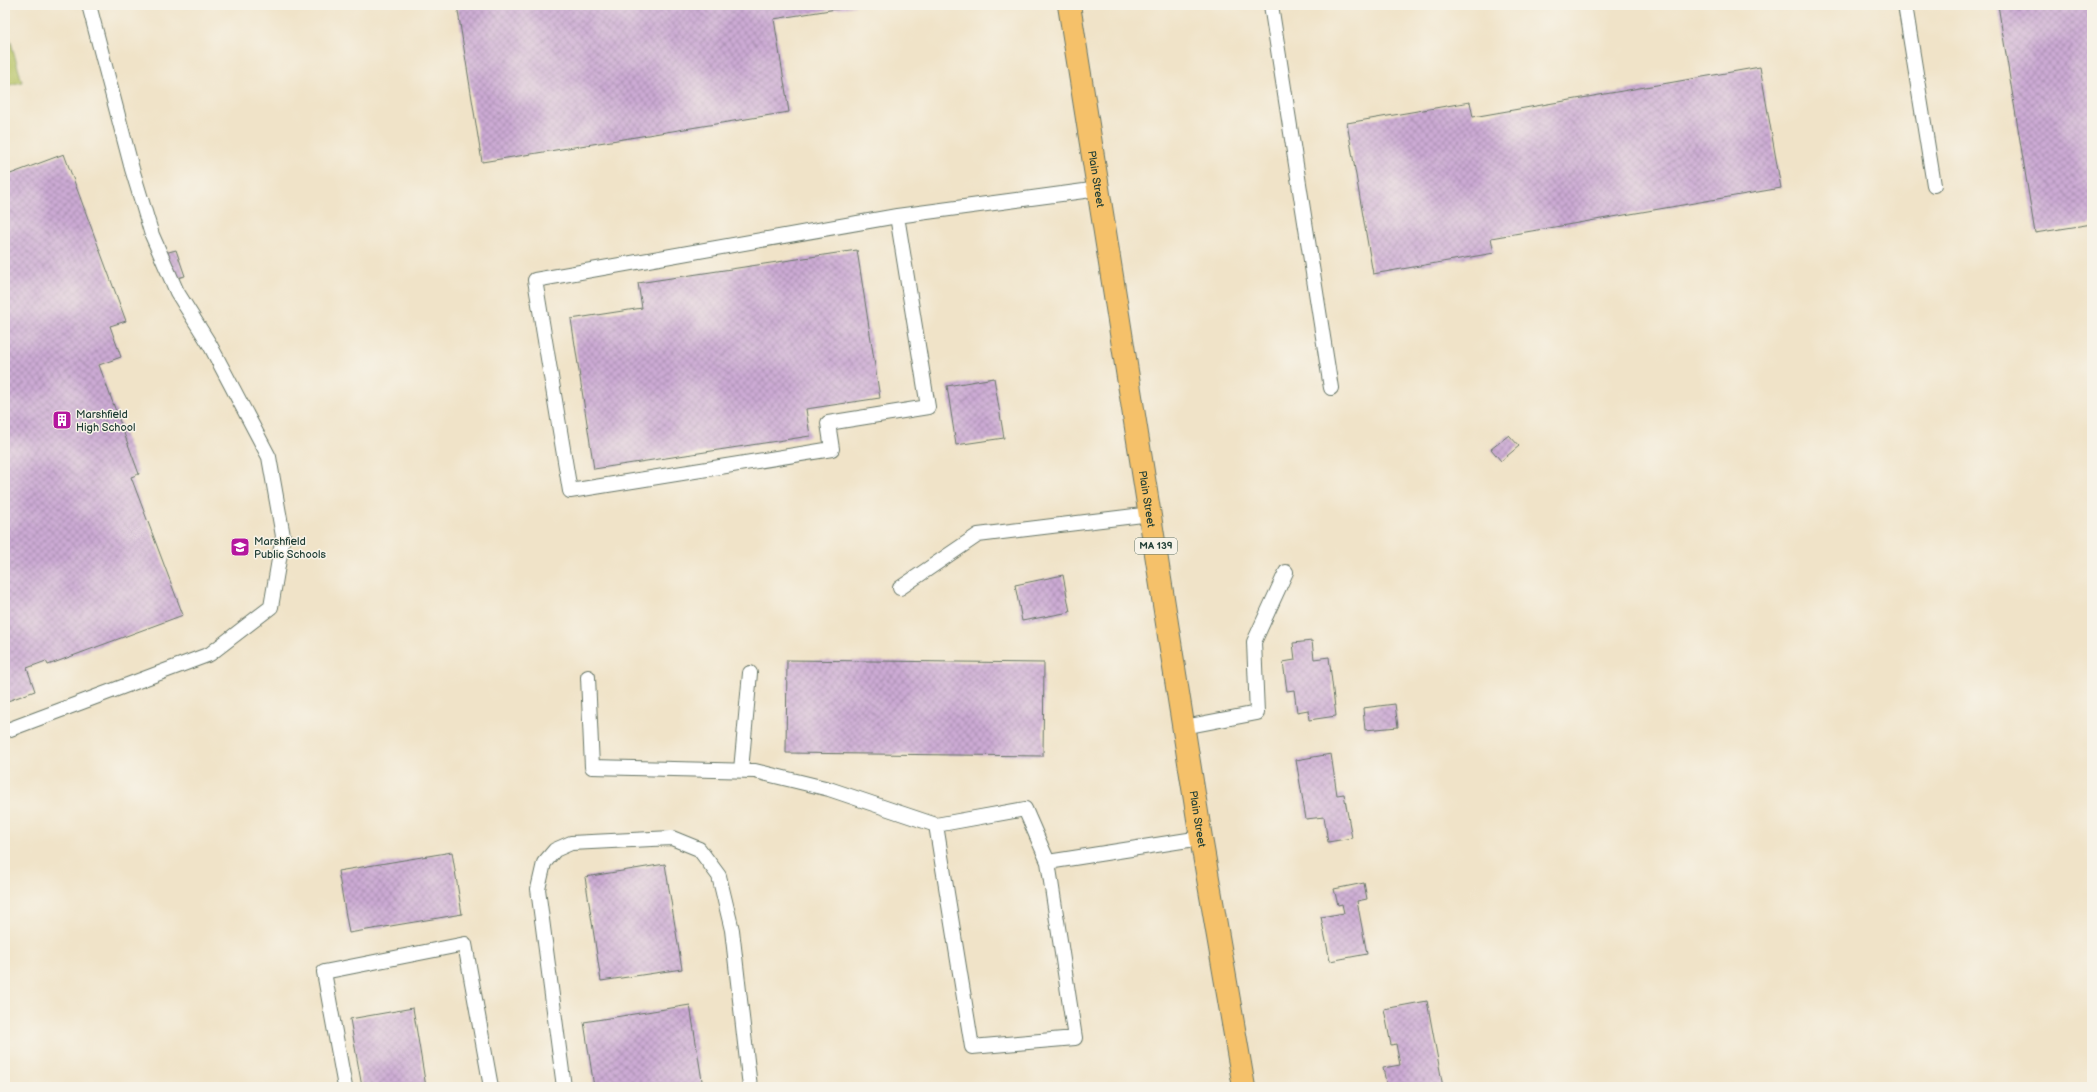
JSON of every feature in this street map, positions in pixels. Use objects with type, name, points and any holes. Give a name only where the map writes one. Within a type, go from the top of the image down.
[{"type":"main road","name":"Plain Street","points":[[1069,5],[1151,514],[1201,838],[1244,1087]]},
{"type":"lane","points":[[5,731],[210,654],[271,607],[282,536],[269,457],[210,345],[177,292],[152,235],[132,169],[89,5]]},
{"type":"lane","points":[[1271,5],[1331,388]]},
{"type":"lane","points":[[1905,5],[1934,185]]},
{"type":"lane","points":[[897,216],[928,407],[828,423],[832,450],[570,492],[535,280],[897,216],[1099,189]]},
{"type":"lane","points":[[900,588],[978,535],[1151,514]]},
{"type":"lane","points":[[1184,727],[1257,712],[1254,642],[1286,572]]},
{"type":"lane","points":[[741,770],[750,673]]},
{"type":"lane","points":[[588,677],[592,767],[755,771],[829,789],[936,825],[1025,809],[1048,862],[1075,1038],[972,1048],[936,825]]},
{"type":"lane","points":[[564,1087],[538,889],[544,863],[555,850],[571,843],[672,838],[699,849],[719,876],[732,930],[750,1087]]},
{"type":"lane","points":[[1048,862],[1201,838]]},
{"type":"lane","points":[[345,1087],[324,972],[465,944],[491,1087]]},
{"type":"green space","points":[[5,21],[22,82],[5,86]]},
{"type":"building","points":[[457,5],[855,6],[774,19],[789,112],[482,162]]},
{"type":"building","points":[[1998,5],[2092,5],[2092,224],[2035,233]]},
{"type":"building","points":[[1760,67],[1781,188],[1491,238],[1494,253],[1373,274],[1347,123],[1470,102],[1473,117]]},
{"type":"building","name":"Marshfield High School","points":[[64,154],[126,321],[110,326],[121,357],[99,365],[139,474],[131,477],[183,615],[48,665],[46,661],[27,668],[35,691],[5,702],[5,176]]},
{"type":"building","points":[[176,250],[185,276],[173,279],[165,253]]},
{"type":"building","points":[[857,250],[880,398],[806,409],[810,436],[594,469],[571,319],[642,308],[638,283]]},
{"type":"building","points":[[994,378],[1004,438],[956,445],[947,386]]},
{"type":"building","points":[[1509,435],[1519,446],[1501,461],[1491,449]]},
{"type":"building","points":[[1063,575],[1070,612],[1022,621],[1015,585]]},
{"type":"building","points":[[1312,641],[1314,659],[1329,657],[1336,716],[1309,720],[1308,710],[1297,712],[1294,690],[1287,691],[1283,662],[1295,660],[1293,643]]},
{"type":"building","points":[[787,660],[1044,663],[1043,756],[786,753]]},
{"type":"building","points":[[1395,704],[1398,727],[1365,730],[1363,708]]},
{"type":"building","points":[[1331,754],[1337,795],[1344,794],[1352,838],[1328,842],[1324,817],[1306,819],[1296,760]]},
{"type":"building","points":[[452,852],[462,914],[349,933],[338,871]]},
{"type":"building","points":[[665,864],[682,969],[601,981],[585,877]]},
{"type":"building","points":[[1364,883],[1367,899],[1357,901],[1367,954],[1330,961],[1321,917],[1344,913],[1342,904],[1338,905],[1334,889]]},
{"type":"building","points":[[1427,1001],[1443,1087],[1387,1087],[1383,1068],[1400,1065],[1396,1044],[1391,1045],[1384,1009]]},
{"type":"building","points":[[690,1005],[703,1087],[594,1087],[584,1022]]},
{"type":"building","points":[[413,1008],[426,1087],[362,1087],[350,1019]]},
{"type":"place","name":"Marshfield High School","points":[[62,420]]},
{"type":"place","name":"Marshfield Public Schools","points":[[240,547]]}]
